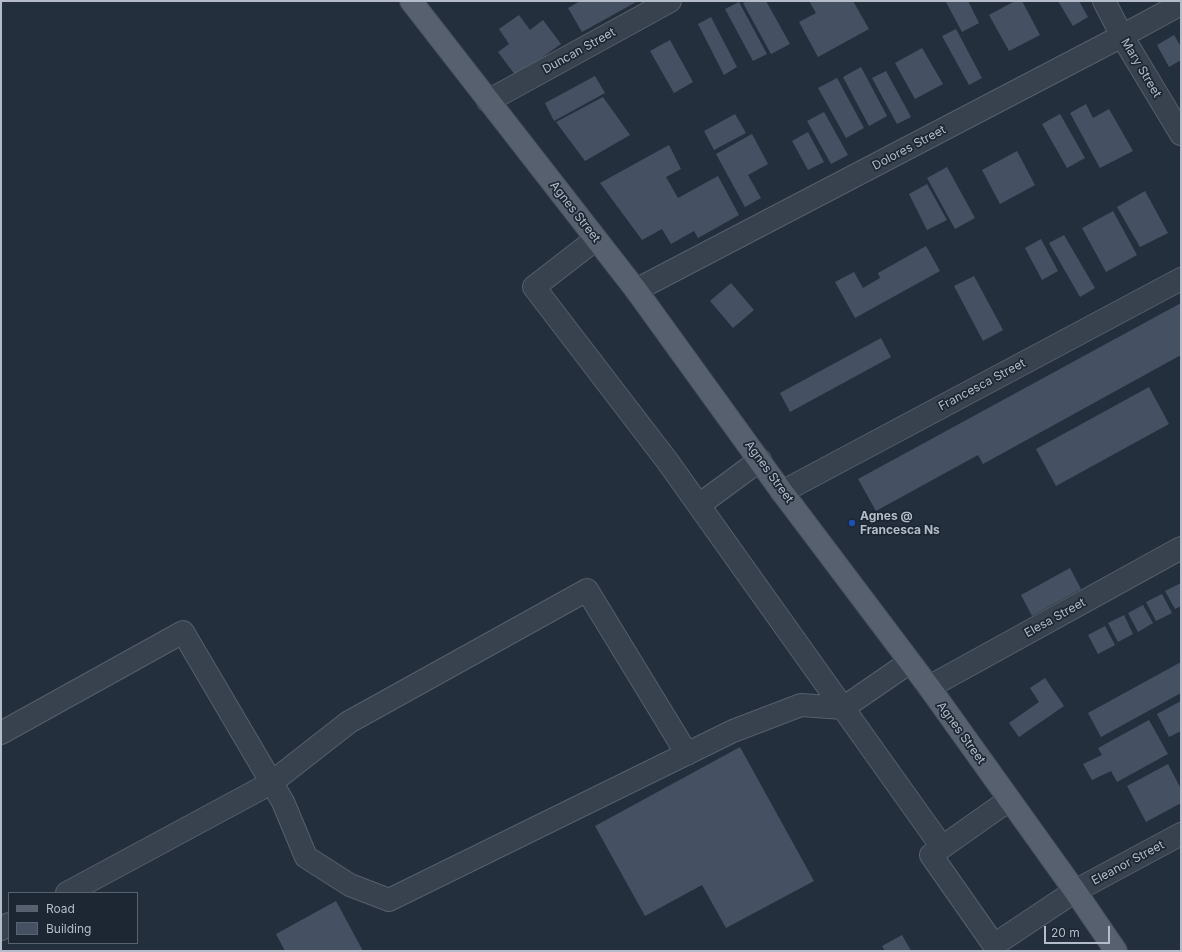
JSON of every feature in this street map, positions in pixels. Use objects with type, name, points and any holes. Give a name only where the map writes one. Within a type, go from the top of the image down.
[{"type":"main road","name":"Agnes Street","points":[[411,1],[636,290],[782,492],[929,687],[1075,891],[1116,951]]},
{"type":"street","name":"Duncan Street","points":[[488,101],[670,1]]},
{"type":"street","name":"Mary Street","points":[[1104,1],[1122,36],[1181,134]]},
{"type":"street","name":"Dolores Street","points":[[636,290],[1181,4]]},
{"type":"street","points":[[596,239],[534,288],[668,462],[942,847],[1009,800]]},
{"type":"street","name":"Francesca Street","points":[[782,492],[1181,279]]},
{"type":"street","points":[[699,505],[760,460]]},
{"type":"street","name":"Elesa Street","points":[[929,687],[1181,548]]},
{"type":"street","points":[[69,892],[271,783],[349,722],[587,590],[687,754]]},
{"type":"street","points":[[1,733],[182,632],[283,802],[306,857],[350,885],[389,900],[734,731],[801,705],[843,708],[910,662]]},
{"type":"street","name":"Eleanor Street","points":[[942,847],[930,855],[994,945],[1075,891],[1181,834]]},
{"type":"building","points":[[580,1],[638,1],[582,32],[568,8]]},
{"type":"building","points":[[747,1],[766,1],[790,44],[771,54],[743,3]]},
{"type":"building","points":[[809,1],[853,1],[869,29],[818,57],[799,22],[816,13]]},
{"type":"building","points":[[968,1],[979,23],[962,32],[946,2]]},
{"type":"building","points":[[1015,1],[1022,1],[1040,35],[1009,51],[989,15]]},
{"type":"building","points":[[1058,1],[1079,1],[1088,17],[1073,26]]},
{"type":"building","points":[[739,2],[767,54],[753,61],[725,9]]},
{"type":"building","points":[[519,15],[530,30],[543,20],[561,44],[516,76],[498,52],[509,44],[499,29]]},
{"type":"building","points":[[711,17],[737,67],[724,75],[698,24]]},
{"type":"building","points":[[956,29],[982,78],[969,85],[942,36]]},
{"type":"building","points":[[1174,35],[1181,47],[1181,60],[1169,67],[1157,45]]},
{"type":"building","points":[[670,40],[693,82],[674,93],[650,51]]},
{"type":"building","points":[[922,48],[943,84],[915,99],[895,63]]},
{"type":"building","points":[[861,67],[887,116],[869,126],[843,77]]},
{"type":"building","points":[[886,71],[911,117],[897,124],[872,78]]},
{"type":"building","points":[[595,76],[605,93],[554,121],[545,103]]},
{"type":"building","points":[[837,78],[864,128],[846,138],[818,88]]},
{"type":"building","points":[[603,97],[630,135],[585,161],[556,122]]},
{"type":"building","points":[[1086,104],[1093,118],[1109,109],[1133,151],[1100,168],[1070,113]]},
{"type":"building","points":[[824,112],[848,155],[831,164],[807,121]]},
{"type":"building","points":[[735,114],[746,133],[714,150],[704,131]]},
{"type":"building","points":[[1060,114],[1085,158],[1067,168],[1042,124]]},
{"type":"building","points":[[808,132],[824,162],[808,170],[792,141]]},
{"type":"building","points":[[752,134],[768,164],[748,175],[761,198],[745,207],[716,154]]},
{"type":"building","points":[[669,145],[681,169],[666,177],[678,198],[718,176],[739,215],[698,238],[694,231],[671,244],[662,229],[642,240],[600,183]]},
{"type":"building","points":[[1017,151],[1035,185],[1000,204],[982,170]]},
{"type":"building","points":[[947,167],[975,218],[955,229],[927,178]]},
{"type":"building","points":[[927,184],[947,220],[927,230],[909,194]]},
{"type":"building","points":[[1145,191],[1168,233],[1140,247],[1117,207]]},
{"type":"building","points":[[1113,211],[1137,255],[1106,272],[1082,228]]},
{"type":"building","points":[[1064,235],[1095,288],[1080,297],[1049,243]]},
{"type":"building","points":[[1041,239],[1058,271],[1042,280],[1025,248]]},
{"type":"building","points":[[926,246],[940,271],[855,318],[835,282],[854,272],[863,288],[880,278],[878,273]]},
{"type":"building","points":[[974,276],[1003,330],[983,341],[954,286]]},
{"type":"building","points":[[731,283],[754,310],[733,328],[710,301]]},
{"type":"building","points":[[1181,303],[1181,355],[983,464],[978,455],[876,511],[858,479]]},
{"type":"building","points":[[881,338],[891,357],[790,412],[780,393]]},
{"type":"building","points":[[1149,387],[1169,424],[1056,486],[1036,449]]},
{"type":"building","points":[[1070,568],[1081,589],[1032,616],[1021,595]]},
{"type":"building","points":[[1181,583],[1181,606],[1175,609],[1165,591]]},
{"type":"building","points":[[1162,594],[1172,613],[1156,621],[1146,602]]},
{"type":"building","points":[[1143,605],[1153,623],[1138,632],[1128,613]]},
{"type":"building","points":[[1124,615],[1133,634],[1118,642],[1108,623]]},
{"type":"building","points":[[1105,626],[1115,645],[1098,654],[1088,635]]},
{"type":"building","points":[[1181,662],[1181,693],[1101,737],[1088,713]]},
{"type":"building","points":[[1045,678],[1064,706],[1019,737],[1009,723],[1039,702],[1030,688]]},
{"type":"building","points":[[1181,701],[1181,731],[1169,737],[1157,714]]},
{"type":"building","points":[[1149,720],[1168,754],[1117,782],[1111,771],[1092,780],[1083,764],[1102,755],[1098,748]]},
{"type":"building","points":[[740,747],[814,881],[726,928],[702,885],[645,916],[595,826]]},
{"type":"building","points":[[1168,764],[1181,789],[1181,803],[1146,822],[1127,786]]},
{"type":"building","points":[[336,901],[363,951],[285,951],[276,934]]},
{"type":"building","points":[[902,935],[911,951],[885,951],[882,946]]},
{"type":"place","name":"Agnes @ Francesca Ns","points":[[852,523]]}]
